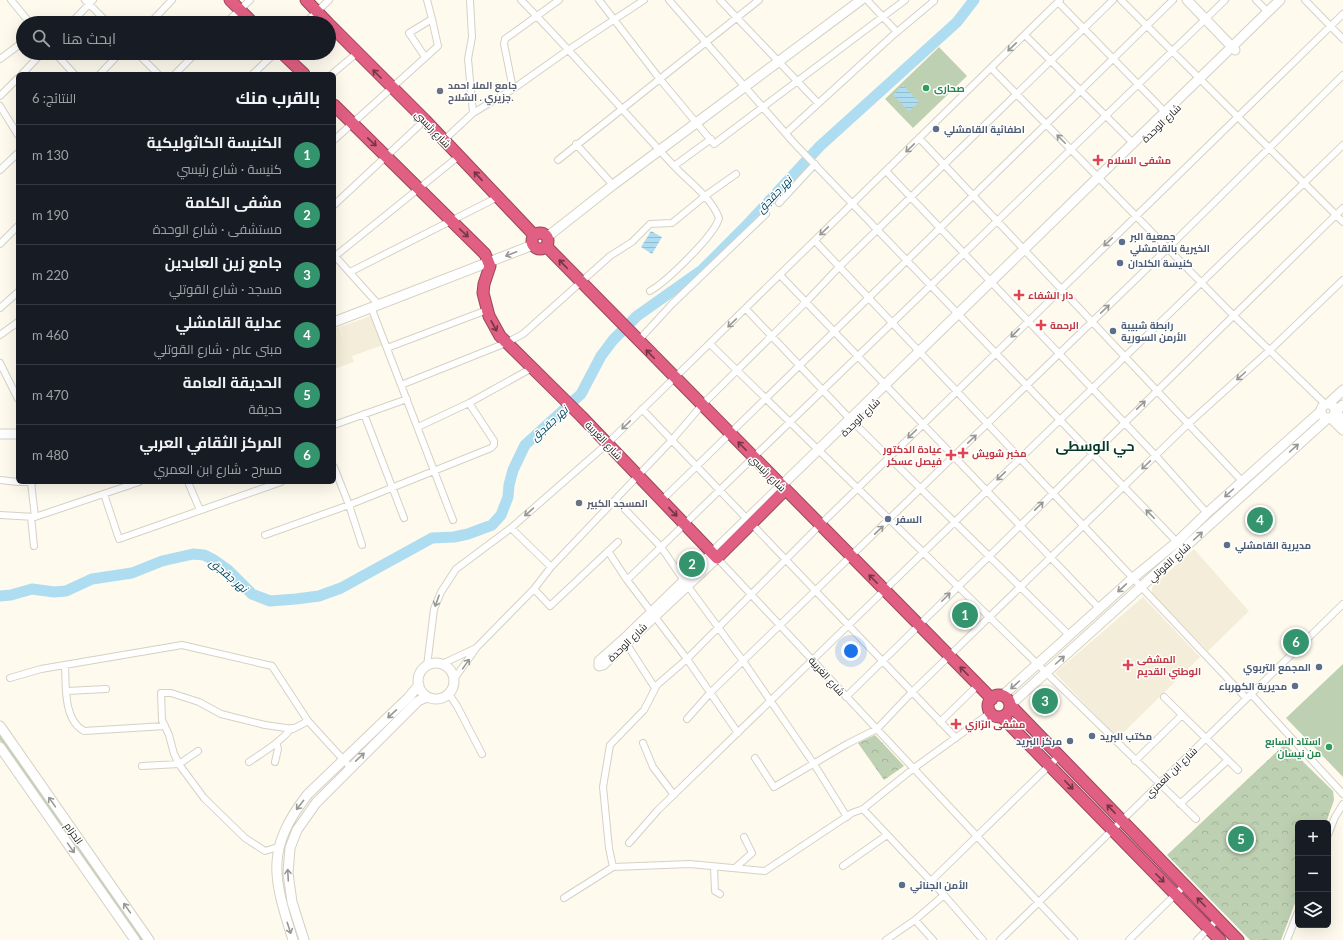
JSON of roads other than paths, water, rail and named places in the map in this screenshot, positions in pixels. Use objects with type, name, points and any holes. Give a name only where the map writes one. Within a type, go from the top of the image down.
[{"type":"highway","points":[[230,0],[246,16]]},
{"type":"highway","name":"شارع رئيسي","points":[[306,0],[321,16]]},
{"type":"highway","name":"شارع رئيسي","points":[[336,32],[425,120],[498,197],[533,240]]},
{"type":"highway","points":[[289,60],[302,72]]},
{"type":"highway","points":[[336,107],[450,220],[482,249],[489,262]]},
{"type":"highway","points":[[533,240],[538,249],[546,242]]},
{"type":"highway","name":"شارع رئيسي","points":[[546,242],[581,283],[635,339],[884,591],[978,685],[997,697]]},
{"type":"highway","name":"شارع الغربية","points":[[489,262],[490,269],[483,288],[487,310],[492,323],[506,343],[557,391],[715,555]]},
{"type":"highway","name":"شارع الوحدة","points":[[715,555],[783,488]]},
{"type":"highway","points":[[1010,705],[1008,712],[1002,717],[996,717],[990,713],[988,704],[997,697],[1008,701],[1010,705],[1059,756],[1238,940]]},
{"type":"highway","points":[[1002,717],[1220,940]]},
{"type":"street","points":[[11,0],[24,16]]},
{"type":"street","points":[[157,16],[172,0]]},
{"type":"street","points":[[234,16],[250,0]]},
{"type":"street","points":[[312,16],[329,0]]},
{"type":"street","points":[[336,138],[438,46],[427,0]]},
{"type":"street","points":[[470,0],[472,37],[468,59],[474,113]]},
{"type":"street","points":[[521,0],[674,166],[704,196],[717,212],[719,218],[718,224],[679,267],[658,286],[650,291]]},
{"type":"street","points":[[513,89],[504,41],[559,0]]},
{"type":"street","points":[[599,0],[659,78],[714,144],[905,0]]},
{"type":"street","points":[[444,140],[474,113],[513,89],[568,50],[644,0]]},
{"type":"street","points":[[669,0],[794,143],[1177,542]]},
{"type":"street","points":[[720,0],[818,103]]},
{"type":"street","points":[[558,160],[576,144],[622,110],[659,78],[707,43],[759,0]]},
{"type":"street","points":[[546,242],[613,185],[861,0]]},
{"type":"street","points":[[867,0],[897,32]]},
{"type":"street","points":[[786,133],[897,32],[934,1],[933,0]]},
{"type":"street","points":[[454,679],[477,647],[534,589],[551,567],[672,440],[701,406],[910,197],[1113,0]]},
{"type":"street","points":[[1121,0],[1343,222]]},
{"type":"street","points":[[662,500],[1173,0]]},
{"type":"street","points":[[1187,0],[1234,48]]},
{"type":"street","points":[[627,580],[1225,0]]},
{"type":"street","points":[[1256,0],[1268,12]]},
{"type":"street","name":"شارع الوحدة","points":[[1234,48],[1280,0]]},
{"type":"street","name":"شارع الوحدة","points":[[783,488],[1234,48],[1287,0]]},
{"type":"street","points":[[1305,0],[1343,39]]},
{"type":"street","points":[[77,16],[89,1],[102,16]]},
{"type":"street","points":[[427,666],[434,609],[445,584],[463,563],[511,528],[608,444],[1059,1],[1165,112]]},
{"type":"street","points":[[613,867],[609,848],[603,787],[610,745],[644,710],[655,688],[719,628],[857,488],[1343,14]]},
{"type":"street","points":[[425,57],[409,33],[432,19]]},
{"type":"street","points":[[1025,35],[1133,143]]},
{"type":"street","points":[[0,59],[16,47]]},
{"type":"street","points":[[334,72],[357,53]]},
{"type":"street","points":[[24,72],[35,60]]},
{"type":"street","points":[[62,60],[72,72]]},
{"type":"street","points":[[102,72],[113,60]]},
{"type":"street","points":[[145,60],[156,72]]},
{"type":"street","points":[[177,72],[189,60]]},
{"type":"street","points":[[255,72],[268,60]]},
{"type":"street","points":[[991,68],[1169,247],[1233,314],[1322,401],[1324,407],[1323,416],[1331,416],[1343,420]]},
{"type":"street","points":[[687,719],[710,693],[1093,322],[1343,76]]},
{"type":"street","points":[[0,96],[16,80]]},
{"type":"street","name":"شارع الوحدة","points":[[1100,179],[1133,143],[1201,80]]},
{"type":"street","points":[[0,106],[16,132]]},
{"type":"street","points":[[336,203],[425,120]]},
{"type":"street","points":[[919,138],[998,220],[1242,481]]},
{"type":"street","points":[[674,166],[711,139]]},
{"type":"street","points":[[576,144],[613,185]]},
{"type":"street","points":[[628,843],[645,823],[1343,145]]},
{"type":"street","points":[[0,170],[16,155]]},
{"type":"street","points":[[336,254],[459,156]]},
{"type":"street","points":[[779,203],[812,162]]},
{"type":"street","points":[[886,171],[1156,456],[1207,513]]},
{"type":"street","points":[[401,385],[506,343],[528,330],[610,256],[632,242],[650,224],[672,223],[704,196],[736,174]]},
{"type":"street","points":[[350,272],[498,197]]},
{"type":"street","points":[[846,697],[918,624],[1233,314],[1343,208]]},
{"type":"street","points":[[635,339],[766,214]]},
{"type":"street","points":[[0,244],[16,228]]},
{"type":"street","points":[[336,321],[489,262],[533,240]]},
{"type":"street","points":[[814,241],[1083,526],[1343,794]]},
{"type":"street","points":[[336,258],[350,272],[375,306],[387,348],[453,520]]},
{"type":"street","points":[[780,275],[1100,609]]},
{"type":"street","points":[[755,758],[774,787],[847,744],[877,729],[912,692],[1189,423],[1270,350],[1343,280]]},
{"type":"street","points":[[0,308],[16,294]]},
{"type":"street","points":[[746,309],[852,421],[1069,636]]},
{"type":"street","points":[[387,348],[487,310]]},
{"type":"street","points":[[0,335],[16,323]]},
{"type":"street","points":[[710,344],[1196,819]]},
{"type":"street","points":[[0,363],[16,395]]},
{"type":"street","points":[[418,427],[469,403],[532,368]]},
{"type":"street","name":"شارع القوتلي","points":[[997,697],[1037,665],[1133,578],[1177,542],[1343,390]]},
{"type":"street","points":[[336,424],[407,399]]},
{"type":"street","points":[[265,535],[349,505],[434,472],[494,445],[494,441],[469,403]]},
{"type":"street","name":"شارع القوتلي","points":[[1010,705],[1343,405]]},
{"type":"street","points":[[642,409],[956,738]]},
{"type":"street","points":[[364,414],[404,518]]},
{"type":"street","points":[[1331,416],[1343,430]]},
{"type":"street","points":[[0,434],[16,434]]},
{"type":"street","points":[[336,472],[362,545]]},
{"type":"street","points":[[0,480],[16,482]]},
{"type":"street","points":[[32,484],[34,546]]},
{"type":"street","points":[[0,515],[33,517],[133,484]]},
{"type":"street","points":[[189,484],[200,510]]},
{"type":"street","points":[[104,494],[119,539],[275,484]]},
{"type":"street","points":[[616,500],[661,547],[685,583],[771,701],[814,764],[847,817]]},
{"type":"street","points":[[511,528],[551,567]]},
{"type":"street","points":[[534,589],[550,606],[618,542]]},
{"type":"street","points":[[608,551],[627,580],[687,659],[738,733]]},
{"type":"street","name":"شارع الوحدة","points":[[653,613],[626,643],[602,666],[599,666],[599,661],[715,555]]},
{"type":"street","name":"شارع الغربية","points":[[715,555],[1074,940]]},
{"type":"street","name":"شارع ابن العمري","points":[[1000,940],[1111,829],[1343,604]]},
{"type":"street","points":[[626,643],[655,688]]},
{"type":"street","points":[[10,678],[41,669],[182,645],[254,661],[272,666],[308,721],[350,767]]},
{"type":"street","points":[[293,940],[278,885],[276,864],[278,847],[296,810],[308,794],[408,698],[419,685],[420,674],[427,666],[432,664],[442,664],[477,647]]},
{"type":"street","points":[[304,940],[292,902],[288,883],[290,848],[297,830],[307,814],[350,767],[418,701],[427,697],[438,699],[449,694],[454,684],[454,679],[450,670],[442,664]]},
{"type":"street","points":[[65,665],[67,701],[71,715],[84,731],[165,726]]},
{"type":"street","points":[[419,685],[427,697]]},
{"type":"street","points":[[940,722],[978,685]]},
{"type":"street","points":[[67,691],[106,689]]},
{"type":"street","points":[[278,847],[264,850],[246,838],[204,798],[179,764],[174,754],[162,720],[161,693],[171,693],[199,702],[221,714],[243,721],[292,728]]},
{"type":"street","points":[[449,694],[457,706],[482,754]]},
{"type":"street","points":[[1164,697],[1238,770]]},
{"type":"street","points":[[564,898],[613,867],[690,864],[765,871],[847,817],[863,810],[914,768],[990,713]]},
{"type":"street","points":[[1135,760],[1182,715]]},
{"type":"street","points":[[249,762],[269,748],[277,745],[292,728],[308,721]]},
{"type":"street","name":"الحزام","points":[[0,726],[149,940]]},
{"type":"street","points":[[643,743],[653,767],[674,795]]},
{"type":"street","points":[[275,762],[278,749],[277,745]]},
{"type":"street","name":"الحزام","points":[[0,747],[135,940]]},
{"type":"street","points":[[142,766],[179,764],[198,751]]},
{"type":"street","points":[[931,881],[1059,756]]},
{"type":"street","points":[[1180,804],[1228,760]]},
{"type":"street","points":[[1331,827],[1343,804]]},
{"type":"street","points":[[863,810],[944,895],[983,940]]},
{"type":"street","points":[[843,866],[887,835]]},
{"type":"street","points":[[735,868],[752,853],[744,838]]},
{"type":"street","points":[[714,867],[716,891],[720,894]]},
{"type":"street","points":[[1129,940],[1185,885]]},
{"type":"street","points":[[886,940],[915,920],[944,895]]},
{"type":"street","points":[[1197,940],[1218,919]]},
{"type":"street","points":[[915,920],[933,940]]},
{"type":"street","points":[[1287,940],[1295,920]]},
{"type":"water","points":[[903,85],[919,102],[909,111],[893,95]]},
{"type":"water","points":[[651,231],[662,237],[652,254],[641,247]]},
{"type":"waterway","name":"نهر جقجق","points":[[0,596],[11,595],[32,589],[54,592],[66,591],[92,579],[132,573],[162,561],[193,554],[204,555],[214,560],[228,570],[252,594],[270,601],[319,596],[341,588],[432,538],[454,537],[468,534],[492,525],[501,515],[508,497],[509,485],[513,470],[525,445],[581,394],[601,356],[613,340],[637,316],[702,270],[746,226],[820,146],[957,22],[974,0]]},
{"type":"place","name":"صحارى","points":[[926,88]]},
{"type":"place","name":"جامع الملا احمد جزيري . الشلاح.","points":[[440,91]]},
{"type":"place","name":"اطفائية القامشلي","points":[[936,129]]},
{"type":"place","name":"مشفى السلام","points":[[1098,160]]},
{"type":"place","name":"جمعية البر الخيرية بالقامشلي","points":[[1122,242]]},
{"type":"place","name":"كنيسة الكلدان","points":[[1120,263]]},
{"type":"place","name":"دار الشفاء","points":[[1019,295]]},
{"type":"place","name":"الرحمة","points":[[1041,325]]},
{"type":"place","name":"رابطة شبيبة اﻷرمن السورية","points":[[1113,331]]},
{"type":"place","name":"مخبر شويش","points":[[963,453]]},
{"type":"place","name":"عيادة الدكتور فيصل عسكر","points":[[951,455]]},
{"type":"place","name":"المسجد الكبير","points":[[579,503]]},
{"type":"place","name":"السفر","points":[[888,519]]},
{"type":"place","name":"عدلية القامشلي","points":[[1260,520]]},
{"type":"place","name":"مديرية القامشلي","points":[[1227,545]]},
{"type":"place","name":"مشفى الكلمة","points":[[692,564]]},
{"type":"place","name":"الكنيسة الكاثوليكية","points":[[965,615]]},
{"type":"place","name":"المركز الثقافي العربي","points":[[1296,642]]},
{"type":"place","name":"المشفى الوطني القديم","points":[[1128,665]]},
{"type":"place","name":"المجمع التربوي","points":[[1319,667]]},
{"type":"place","name":"مديرية الكهرباء","points":[[1295,686]]},
{"type":"place","name":"جامع زين العابدين","points":[[1045,701]]},
{"type":"place","name":"مشفى الرّازي","points":[[956,724]]},
{"type":"place","name":"مكتب البريد","points":[[1092,736]]},
{"type":"place","name":"مركز البريد","points":[[1070,741]]},
{"type":"place","name":"استاد السابع من نيسان","points":[[1329,747]]},
{"type":"place","name":"الحديقة العامة","points":[[1241,839]]},
{"type":"place","name":"الأمن الجنائي","points":[[902,885]]},
{"type":"district","name":"حي الوسطى","points":[[1095,445]]}]
